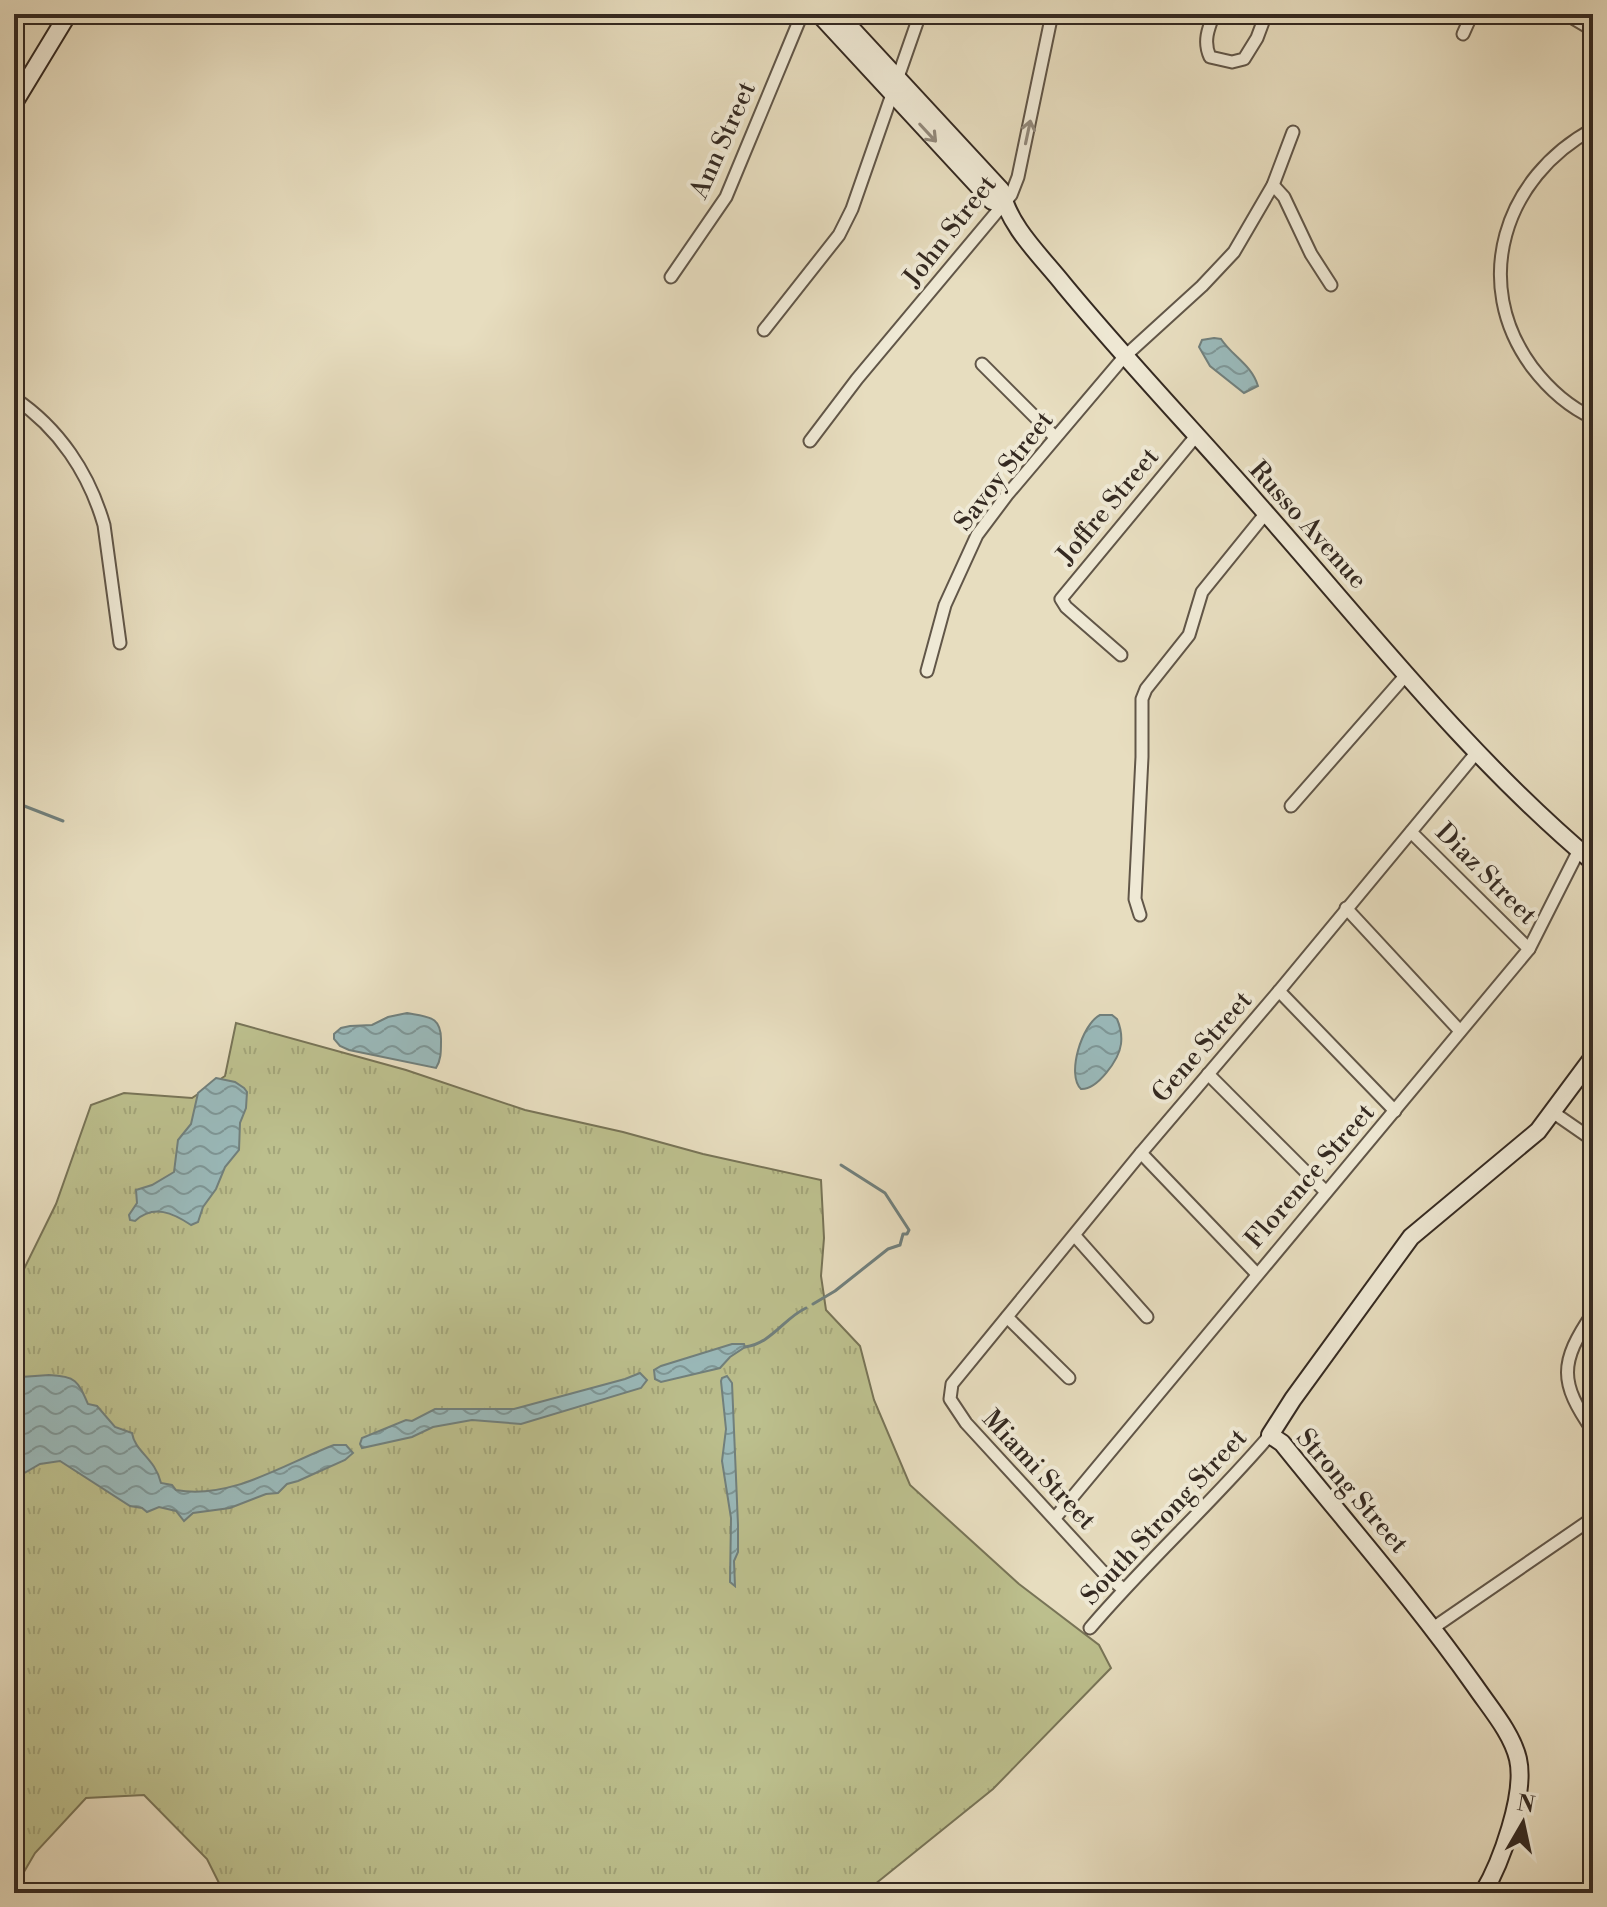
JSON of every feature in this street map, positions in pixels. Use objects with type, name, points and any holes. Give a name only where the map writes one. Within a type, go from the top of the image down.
[{"type":"street","points":[[14,103],[68,14]]},
{"type":"street","name":"Ann Street","points":[[671,277],[726,197],[802,14]]},
{"type":"street","name":"Russo Avenue","points":[[819,14],[1001,190],[1004,205],[1017,227],[1124,357],[1477,752],[1593,862]]},
{"type":"street","name":"Russo Avenue","points":[[838,14],[895,86]]},
{"type":"street","points":[[764,330],[839,235],[852,209],[920,14]]},
{"type":"street","name":"John Street","points":[[810,441],[866,368],[1004,205],[1018,177],[1052,14]]},
{"type":"street","points":[[1214,14],[1207,33],[1206,48],[1210,57],[1232,62],[1244,59],[1257,38],[1266,14]]},
{"type":"street","points":[[1463,34],[1472,14]]},
{"type":"street","points":[[1566,14],[1593,30]]},
{"type":"street","points":[[1593,129],[1555,155],[1522,194],[1505,237],[1500,276],[1508,322],[1523,355],[1556,393],[1593,418]]},
{"type":"street","name":"Savoy Street","points":[[927,671],[945,605],[977,535],[1124,357],[1202,286],[1234,252],[1273,185],[1293,132]]},
{"type":"street","points":[[1273,185],[1284,197],[1311,254],[1331,285]]},
{"type":"street","points":[[982,364],[1055,437]]},
{"type":"street","points":[[14,398],[38,415],[62,441],[80,467],[99,507],[120,643]]},
{"type":"street","name":"Joffre Street","points":[[1121,655],[1066,607],[1061,599],[1196,436]]},
{"type":"street","points":[[1140,915],[1135,899],[1142,699],[1146,689],[1189,635],[1202,592],[1266,513]]},
{"type":"street","points":[[1291,806],[1406,675]]},
{"type":"street","name":"Gene Street","points":[[961,1370],[1477,752]]},
{"type":"street","name":"Diaz Street","points":[[1411,832],[1529,949]]},
{"type":"street","name":"Florence Street","points":[[1055,1518],[1529,949],[1579,850]]},
{"type":"street","points":[[1346,908],[1460,1031]]},
{"type":"street","points":[[1279,991],[1395,1111]]},
{"type":"street","name":"Strong Street","points":[[1483,1893],[1500,1855],[1517,1797],[1518,1760],[1506,1733],[1390,1571],[1282,1443],[1270,1435],[1411,1237],[1442,1208],[1527,1141],[1554,1113],[1593,1057]]},
{"type":"street","points":[[1208,1074],[1326,1192]]},
{"type":"street","points":[[1554,1113],[1593,1140]]},
{"type":"street","points":[[1141,1153],[1256,1273]]},
{"type":"street","points":[[1075,1236],[1147,1317]]},
{"type":"street","points":[[1593,1313],[1575,1342],[1567,1370],[1574,1404],[1593,1431]]},
{"type":"street","points":[[1007,1317],[1069,1378]]},
{"type":"street","name":"Miami Street","points":[[961,1370],[950,1389],[954,1408],[1102,1571],[1123,1589]]},
{"type":"street","name":"South Strong Street","points":[[1090,1628],[1123,1589],[1270,1435]]},
{"type":"street","points":[[1433,1628],[1593,1518]]},
{"type":"green space","points":[[236,1023],[406,1070],[525,1110],[821,1180],[824,1238],[821,1276],[826,1310],[860,1346],[874,1400],[910,1485],[1019,1584],[1099,1645],[1111,1668],[993,1789],[864,1893],[224,1893],[207,1859],[144,1795],[86,1798],[35,1853],[14,1889],[14,1273],[22,1273],[56,1204],[91,1105],[124,1093],[192,1098],[225,1076]]},
{"type":"water","points":[[1221,339],[1246,366],[1258,386],[1244,393],[1210,366],[1199,347],[1202,340]]},
{"type":"water","points":[[407,1013],[433,1019],[439,1027],[441,1053],[436,1068],[349,1050],[334,1039],[334,1034],[341,1028],[372,1025]]},
{"type":"water","points":[[1100,1015],[1112,1015],[1117,1019],[1121,1044],[1112,1066],[1094,1085],[1081,1089],[1075,1073],[1078,1050],[1087,1028]]},
{"type":"water","points":[[216,1078],[235,1082],[244,1088],[247,1092],[246,1108],[240,1123],[239,1150],[225,1167],[198,1222],[191,1225],[163,1212],[130,1220],[129,1215],[137,1203],[136,1190],[174,1172],[178,1140],[191,1124],[198,1093]]},
{"type":"water","points":[[732,1344],[744,1344],[745,1347],[720,1368],[661,1382],[655,1379],[654,1370],[661,1366]]},
{"type":"water","points":[[640,1373],[647,1380],[641,1388],[521,1424],[472,1420],[433,1427],[412,1437],[362,1448],[360,1444],[362,1438],[406,1420],[412,1421],[435,1409],[514,1409]]},
{"type":"water","points":[[49,1375],[75,1381],[88,1404],[97,1406],[115,1427],[132,1433],[161,1483],[172,1485],[176,1490],[197,1492],[237,1485],[334,1445],[346,1445],[353,1453],[345,1460],[287,1484],[278,1493],[266,1494],[230,1508],[193,1513],[184,1521],[176,1511],[159,1507],[147,1512],[130,1506],[60,1461],[40,1464],[14,1479],[14,1381],[21,1377]]},
{"type":"water","points":[[727,1376],[732,1383],[738,1525],[735,1586],[730,1582],[731,1518],[722,1461],[726,1429],[721,1381]]},
{"type":"waterway","points":[[14,802],[63,821]]},
{"type":"waterway","points":[[813,1304],[835,1291],[888,1249],[900,1245],[903,1234],[909,1230],[885,1193],[841,1165]]},
{"type":"waterway","points":[[745,1347],[763,1341],[806,1308]]}]
